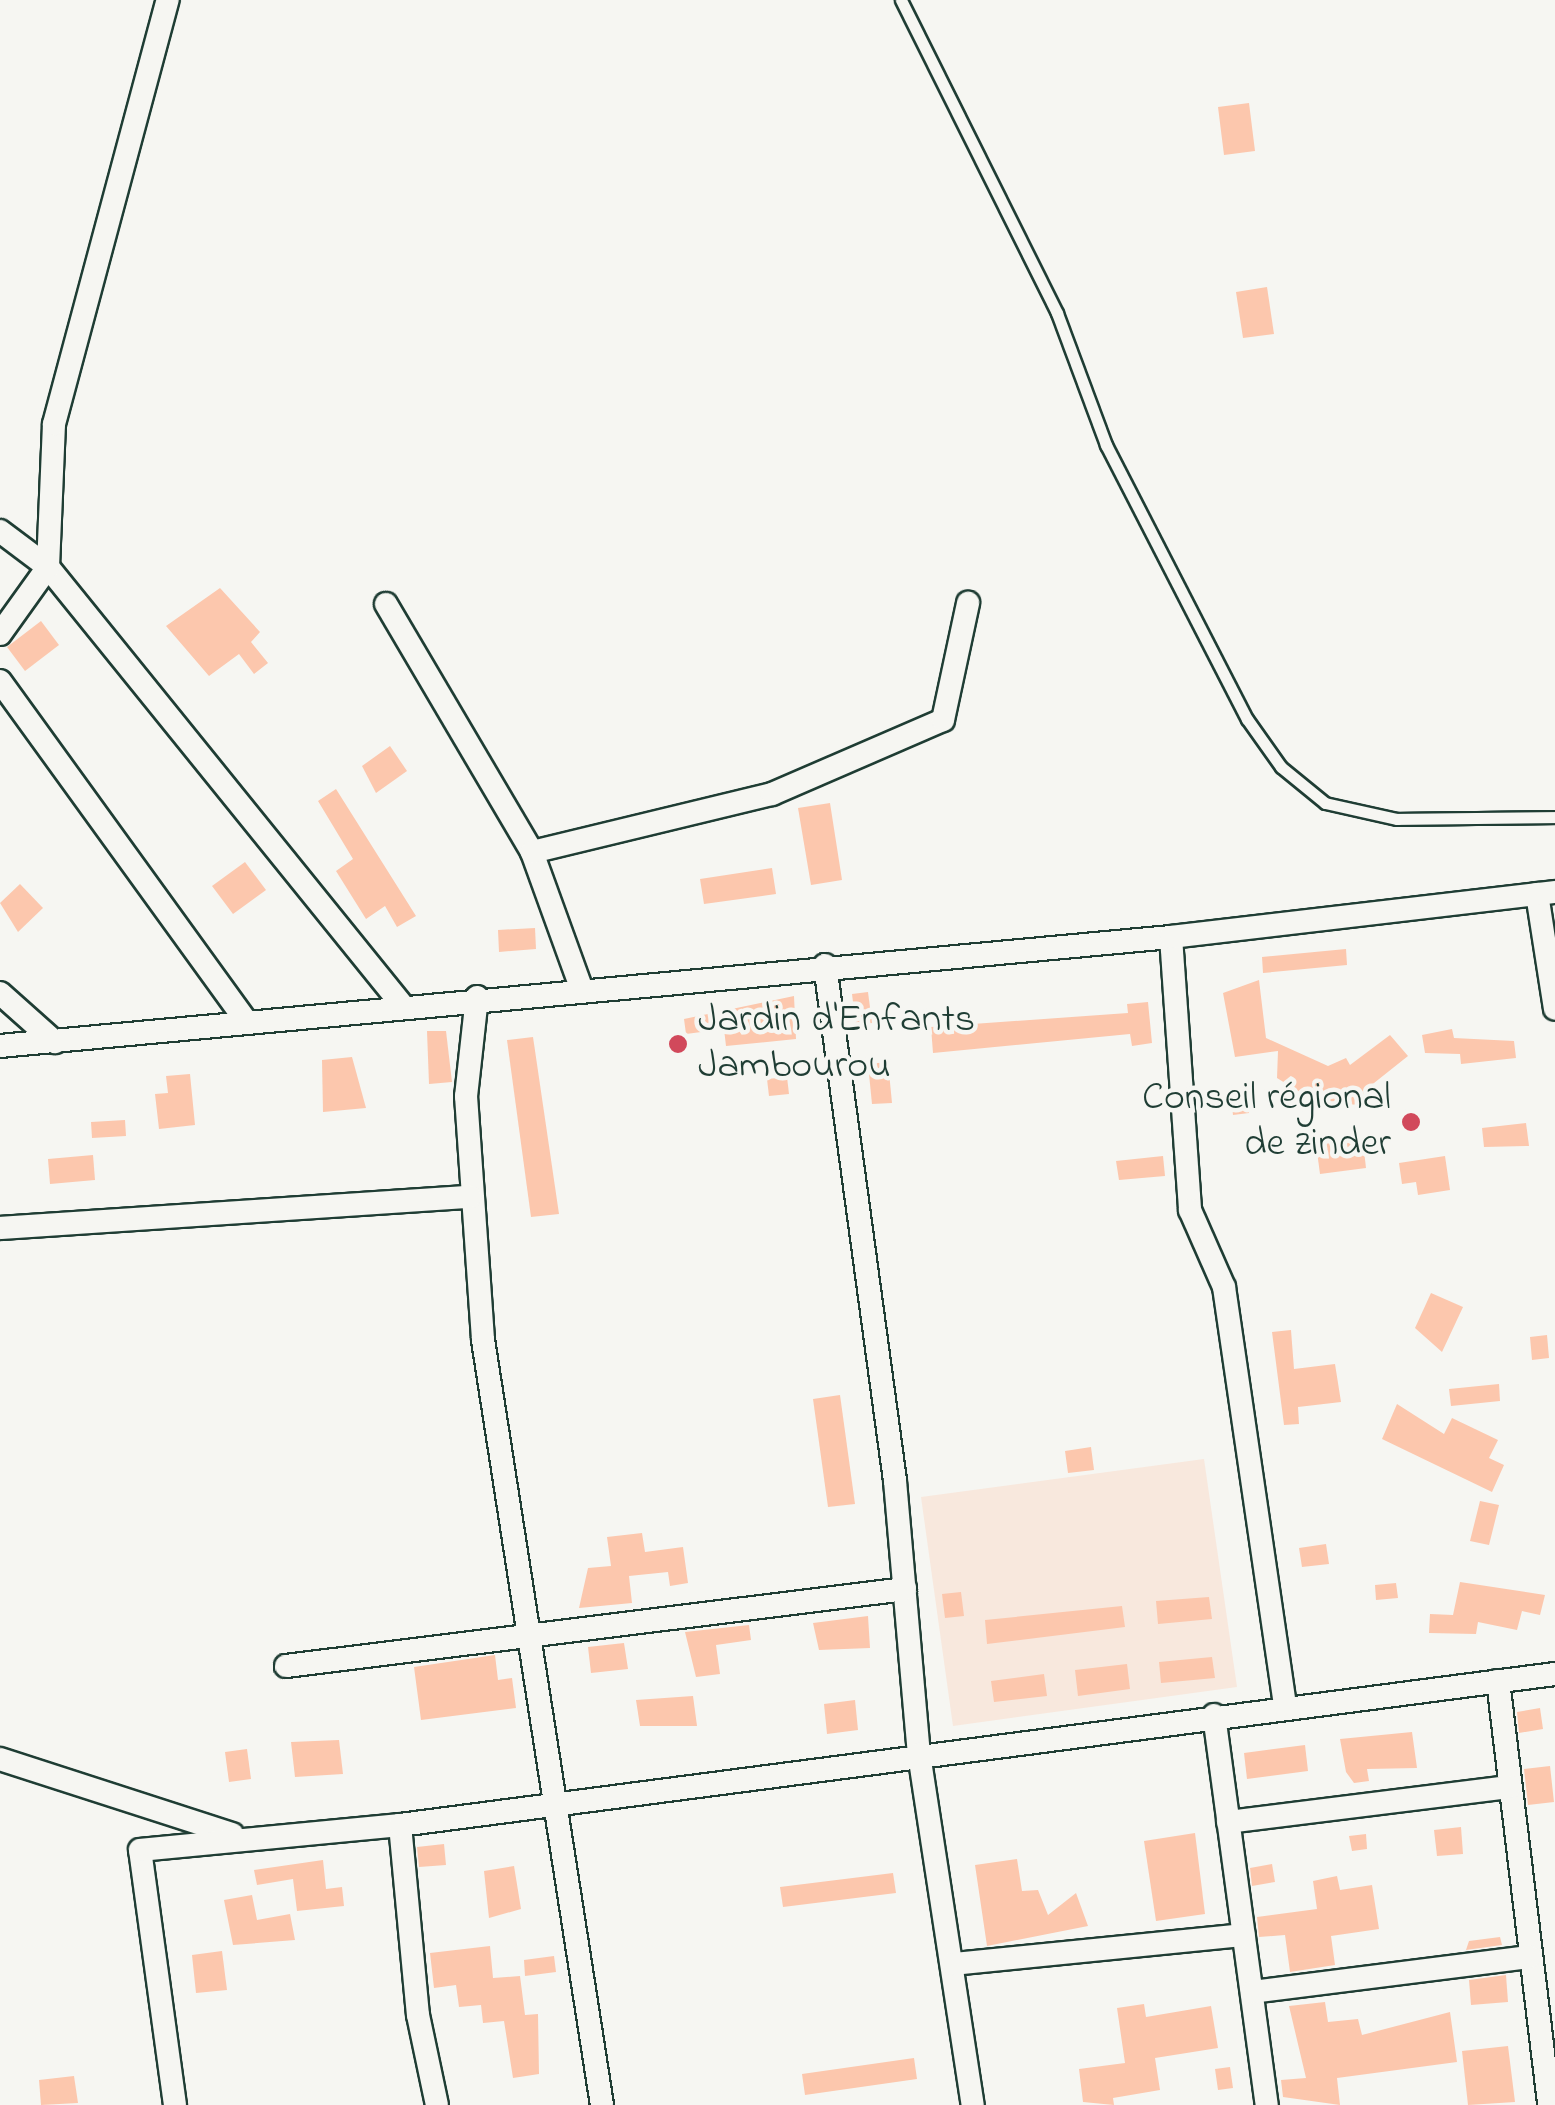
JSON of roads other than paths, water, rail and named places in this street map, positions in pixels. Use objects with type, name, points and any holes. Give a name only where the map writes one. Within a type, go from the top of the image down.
[{"type":"street","points":[[0,634],[48,567],[54,424],[168,0]]},
{"type":"street","points":[[0,531],[48,567],[403,1006]]},
{"type":"street","points":[[532,852],[772,794],[943,720],[968,603]]},
{"type":"street","points":[[386,604],[532,852],[581,988]]},
{"type":"street","points":[[0,681],[248,1023]]},
{"type":"street","points":[[0,1046],[824,964],[1171,937],[1546,893],[1555,1009]]},
{"type":"street","points":[[1171,937],[1190,1210],[1224,1287],[1286,1704]]},
{"type":"street","points":[[824,964],[904,1589],[918,1754],[973,2105]]},
{"type":"street","points":[[0,993],[55,1042]]},
{"type":"street","points":[[477,997],[466,1096],[470,1197],[483,1340],[535,1635],[602,2105]]},
{"type":"street","points":[[0,1228],[470,1197]]},
{"type":"street","points":[[286,1666],[904,1589]]},
{"type":"street","points":[[175,2105],[140,1850],[240,1837],[400,1826],[1286,1704],[1555,1674]]},
{"type":"street","points":[[1498,1682],[1549,2105]]},
{"type":"street","points":[[1214,1715],[1267,2105]]},
{"type":"street","points":[[0,1759],[240,1837]]},
{"type":"street","points":[[1228,1822],[1510,1787]]},
{"type":"street","points":[[400,1826],[418,2016],[437,2105]]},
{"type":"street","points":[[953,1964],[1244,1935]]},
{"type":"street","points":[[1252,1992],[1530,1957]]},
{"type":"lane","points":[[902,0],[1057,313],[1106,445],[1247,720],[1281,767],[1325,803],[1397,819],[1555,817]]},
{"type":"place","name":"Jardin d'Enfants Jambourou","points":[[678,1044]]},
{"type":"place","name":"Conseil régional de zinder","points":[[1411,1122]]}]
